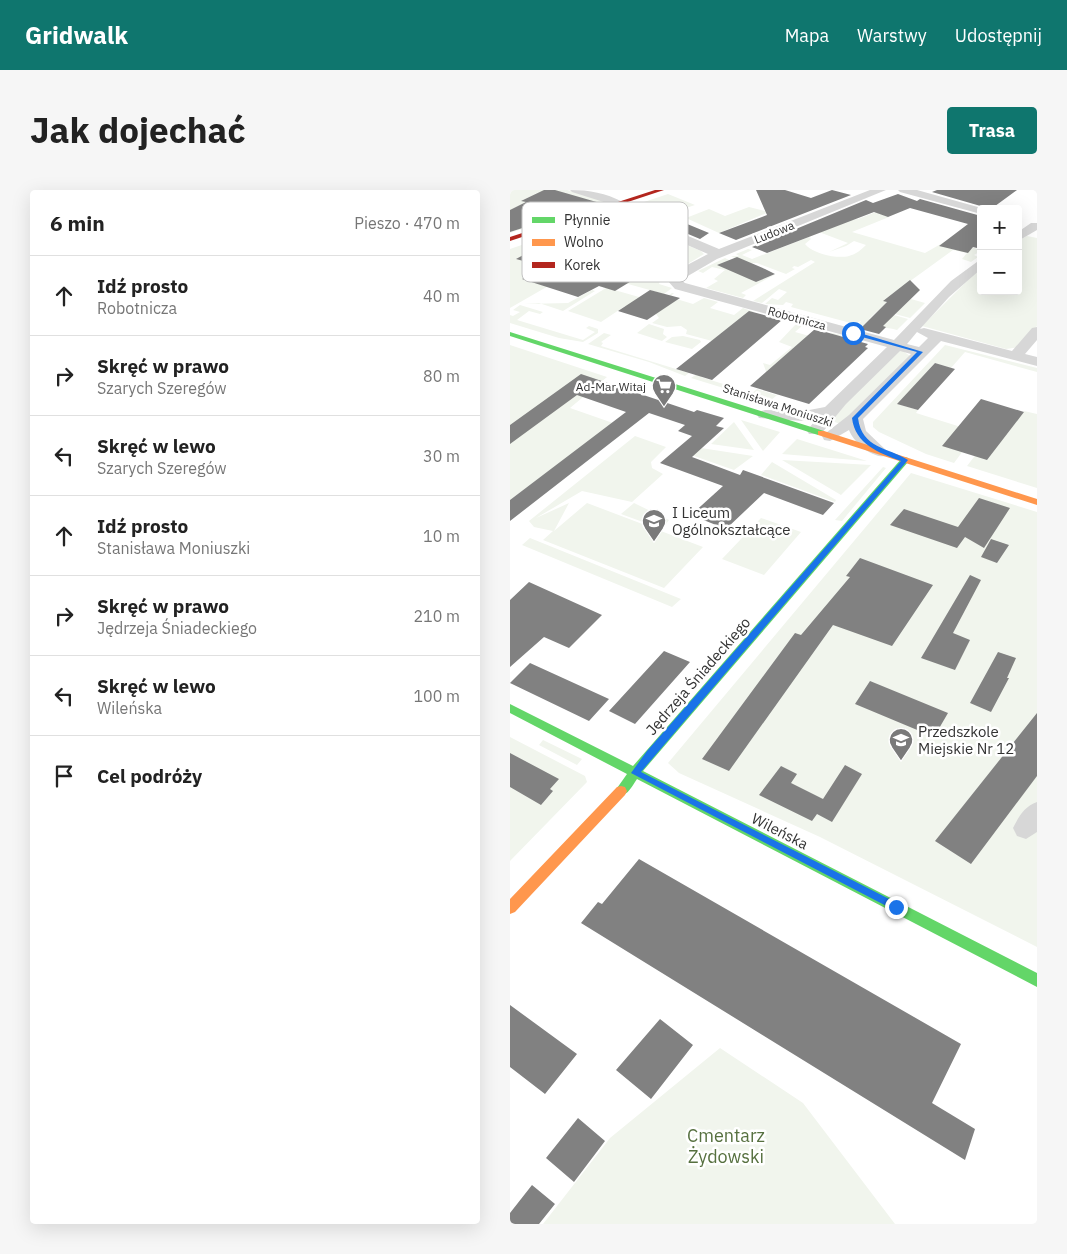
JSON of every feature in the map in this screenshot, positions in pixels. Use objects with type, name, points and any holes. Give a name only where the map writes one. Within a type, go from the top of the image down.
[{"type":"street","points":[[576,190],[604,197],[609,202]]},
{"type":"street","points":[[625,202],[661,190]]},
{"type":"street","name":"Ludowa","points":[[688,270],[719,254],[880,190]]},
{"type":"street","points":[[904,190],[977,210]]},
{"type":"street","points":[[1022,222],[1036,226]]},
{"type":"street","points":[[1022,235],[1036,226]]},
{"type":"street","points":[[510,239],[522,235]]},
{"type":"street","points":[[688,240],[719,254]]},
{"type":"street","points":[[815,431],[831,411],[911,329],[977,267]]},
{"type":"street","name":"Robotnicza","points":[[674,282],[680,286],[921,352]]},
{"type":"street","points":[[911,329],[1037,362]]},
{"type":"street","points":[[1015,356],[1037,331]]},
{"type":"street","name":"Stanisława Moniuszki","points":[[510,334],[1037,502]]},
{"type":"street","points":[[830,436],[855,418],[938,336]]},
{"type":"street","points":[[765,415],[804,416],[831,411]]},
{"type":"street","points":[[855,418],[858,433],[880,452]]},
{"type":"street","name":"Jędrzeja Śniadeckiego","points":[[510,908],[621,791],[650,753],[905,460]]},
{"type":"street","name":"Wileńska","points":[[510,708],[1037,980]]},
{"type":"green space","points":[[510,190],[567,190],[608,201],[522,202],[522,229],[510,233]]},
{"type":"green space","points":[[668,194],[688,202],[674,202],[644,202]]},
{"type":"green space","points":[[688,202],[695,205],[688,207]]},
{"type":"green space","points":[[749,207],[769,212],[719,233],[688,219],[688,217],[709,209],[725,216]]},
{"type":"green space","points":[[876,212],[889,217],[852,232],[925,253],[967,229],[970,246],[977,249],[977,253],[974,255],[977,258],[971,262],[962,259],[967,253],[953,250],[884,300],[887,302],[869,319],[894,315],[908,319],[897,330],[858,325],[861,321],[854,324],[791,307],[793,304],[786,302],[783,305],[765,304],[772,298],[778,300],[787,292],[779,289],[762,303],[753,301],[815,262],[811,260],[798,267],[794,266],[792,268],[795,269],[786,274],[757,263],[746,263],[731,256],[739,256],[736,254],[748,249],[752,250],[742,255],[752,259],[809,237],[811,239],[805,244],[814,251],[832,256],[849,256],[858,252],[866,245],[854,241],[829,252],[848,243],[803,226],[858,219]]},
{"type":"green space","points":[[1027,236],[1037,238],[1037,326],[1019,347],[1006,349],[922,326],[977,271],[977,295],[1022,295],[1022,239]]},
{"type":"green space","points":[[522,245],[522,282],[555,282],[510,308],[510,249]]},
{"type":"green space","points":[[688,246],[704,254],[688,264]]},
{"type":"green space","points":[[725,258],[743,267],[750,279],[756,282],[776,274],[741,293],[746,295],[743,298],[706,288],[718,281],[714,279],[725,270],[712,267],[703,273],[698,271]]},
{"type":"green space","points":[[583,282],[621,282],[611,289],[653,301],[651,303],[634,298],[649,304],[639,309],[625,306],[601,322],[568,311],[606,288]]},
{"type":"green space","points":[[621,282],[660,282],[659,284],[672,288],[664,294]]},
{"type":"green space","points":[[592,290],[595,291],[563,311],[541,304],[568,303]]},
{"type":"green space","points":[[674,293],[670,297],[693,304],[704,298],[718,302],[710,308],[734,315],[743,308],[754,312],[712,341],[686,334],[687,330],[681,326],[667,327],[652,323],[659,318],[656,314],[656,304]]},
{"type":"green space","points":[[911,299],[925,303],[910,318],[895,314]]},
{"type":"green space","points":[[520,305],[543,312],[540,314],[529,311],[517,320],[583,340],[595,332],[586,328],[589,326],[598,329],[598,333],[583,342],[559,338],[510,323],[510,315],[513,316],[520,312],[513,310]]},
{"type":"green space","points":[[649,324],[664,329],[663,334],[667,337],[662,341],[637,333]]},
{"type":"green space","points":[[796,324],[803,325],[795,332],[824,340],[832,333],[841,335],[841,338],[795,347],[767,371],[768,377],[763,363],[770,365],[792,347],[779,342]]},
{"type":"green space","points":[[604,333],[611,335],[601,342],[603,343],[601,346],[689,373],[685,376],[649,362],[588,344]]},
{"type":"green space","points":[[683,336],[700,340],[701,342],[692,349],[665,342],[672,337]]},
{"type":"green space","points":[[510,345],[607,377],[570,408],[613,423],[510,500]]},
{"type":"green space","points":[[945,345],[1037,368],[1037,372],[965,352],[951,368],[935,363],[898,404],[918,410],[916,413],[977,432],[954,463],[926,454],[879,432],[873,427],[873,422]]},
{"type":"green space","points":[[899,351],[903,351],[910,356],[841,424],[828,420]]},
{"type":"green space","points":[[700,372],[701,377],[752,393],[757,389],[776,395],[784,389],[769,402],[691,378]]},
{"type":"green space","points":[[1024,411],[1037,414],[1037,488],[967,466],[994,431],[1007,434]]},
{"type":"green space","points":[[741,420],[780,432],[763,451]]},
{"type":"green space","points":[[734,422],[754,450],[711,444]]},
{"type":"green space","points":[[635,436],[666,447],[651,462],[652,468],[663,474],[632,502],[582,491],[536,518],[569,503],[554,531],[587,503],[703,547],[664,588],[543,540],[553,531],[534,527],[529,521]]},
{"type":"green space","points":[[797,439],[867,461],[782,454]]},
{"type":"green space","points":[[701,448],[753,456],[734,470],[677,450]]},
{"type":"green space","points":[[782,460],[871,465],[841,495]]},
{"type":"green space","points":[[772,462],[836,500],[835,502],[761,475]]},
{"type":"green space","points":[[883,467],[886,468],[842,521],[835,520]]},
{"type":"green space","points":[[911,473],[1037,512],[1037,947],[820,837],[679,773],[668,763]]},
{"type":"green space","points":[[634,503],[669,520],[662,529],[621,514]]},
{"type":"green space","points":[[761,518],[801,532],[764,575],[722,559]]},
{"type":"green space","points":[[530,538],[681,599],[672,607],[522,545]]},
{"type":"green space","points":[[510,737],[585,776],[587,782],[510,861]]},
{"type":"green space","points":[[543,740],[582,759],[577,765],[539,745]]},
{"type":"green space","name":"Cmentarz Żydowski","points":[[720,1048],[803,1103],[895,1224],[543,1224],[610,1138]]},
{"type":"building","points":[[544,190],[555,190],[597,202],[526,202],[521,201]]},
{"type":"building","points":[[756,190],[785,190],[811,198],[832,190],[851,195],[736,240],[719,233],[767,215]]},
{"type":"building","points":[[937,190],[1017,190],[996,205],[977,205],[932,192]]},
{"type":"building","points":[[898,194],[917,201],[920,199],[977,215],[977,248],[973,247],[968,253],[939,246],[968,224],[910,208],[888,217],[874,212],[767,253],[752,247],[866,200],[873,203]]},
{"type":"building","points":[[522,204],[522,228],[510,232],[510,210]]},
{"type":"building","points":[[688,224],[709,233],[700,239],[688,234]]},
{"type":"building","points":[[737,257],[775,274],[756,282],[717,265]]},
{"type":"building","points":[[910,280],[920,290],[883,326],[886,327],[879,334],[860,329],[887,302],[883,301]]},
{"type":"building","points":[[531,282],[630,282],[615,291],[599,286],[578,297]]},
{"type":"building","points":[[650,290],[680,298],[647,320],[618,311]]},
{"type":"building","points":[[749,311],[782,320],[712,380],[676,369]]},
{"type":"building","points":[[815,329],[868,344],[865,347],[868,348],[809,404],[750,386]]},
{"type":"building","points":[[935,363],[955,369],[918,410],[897,404]]},
{"type":"building","points":[[581,374],[694,412],[697,410],[724,418],[716,426],[724,428],[692,457],[740,475],[743,470],[834,503],[823,515],[764,493],[726,529],[691,515],[723,486],[660,463],[692,436],[678,431],[685,425],[649,413],[510,521],[510,500],[626,412],[577,395],[510,444],[510,425]]},
{"type":"building","points":[[981,399],[1024,412],[987,460],[942,446]]},
{"type":"building","points":[[979,498],[1010,508],[984,548],[965,537],[957,548],[890,525],[904,509],[958,527]]},
{"type":"building","points":[[991,539],[1009,545],[997,563],[981,557]]},
{"type":"building","points":[[860,558],[933,585],[892,646],[833,625],[729,771],[702,759],[795,633],[801,635],[850,577],[846,576]]},
{"type":"building","points":[[970,575],[981,580],[953,633],[970,640],[955,670],[921,658]]},
{"type":"building","points":[[529,582],[602,615],[569,648],[544,637],[510,667],[510,600]]},
{"type":"building","points":[[664,651],[690,662],[635,724],[609,711]]},
{"type":"building","points":[[998,652],[1016,658],[1007,678],[1009,678],[991,712],[970,703]]},
{"type":"building","points":[[530,663],[609,699],[589,721],[510,683]]},
{"type":"building","points":[[870,681],[948,713],[934,737],[855,704]]},
{"type":"building","points":[[1037,713],[1037,776],[971,864],[935,841]]},
{"type":"building","points":[[510,753],[559,779],[550,789],[553,791],[541,805],[510,787]]},
{"type":"building","points":[[845,765],[862,774],[832,822],[817,814],[812,821],[759,795],[781,766],[797,774],[791,783],[823,799]]},
{"type":"building","points":[[639,859],[961,1044],[932,1103],[975,1129],[965,1160],[581,923],[598,902],[602,904]]},
{"type":"building","points":[[510,1005],[577,1054],[545,1094],[510,1067]]},
{"type":"building","points":[[660,1019],[693,1045],[651,1099],[616,1070]]},
{"type":"building","points":[[578,1118],[605,1141],[574,1182],[546,1158]]},
{"type":"building","points":[[532,1185],[555,1204],[539,1224],[510,1224],[510,1213]]},
{"type":"traffic: fast","points":[[510,334],[821,433]]},
{"type":"traffic: fast","points":[[621,791],[650,753],[905,460]]},
{"type":"traffic: fast","points":[[510,708],[1037,980]]},
{"type":"traffic: slow","points":[[821,433],[1037,502]]},
{"type":"traffic: slow","points":[[510,908],[621,791]]},
{"type":"traffic: jam","points":[[624,202],[661,190]]},
{"type":"traffic: jam","points":[[510,239],[522,235]]},
{"type":"place","name":"Ad-Mar Witaj","points":[[664,407]]},
{"type":"place","name":"I Liceum Ogólnokształcące","points":[[654,542]]},
{"type":"place","name":"Przedszkole Miejskie Nr 12","points":[[901,761]]},
{"type":"route","points":[[853,333],[921,352],[855,418],[856,429],[865,440],[880,452],[905,460],[650,753],[636,773],[896,907]]}]
